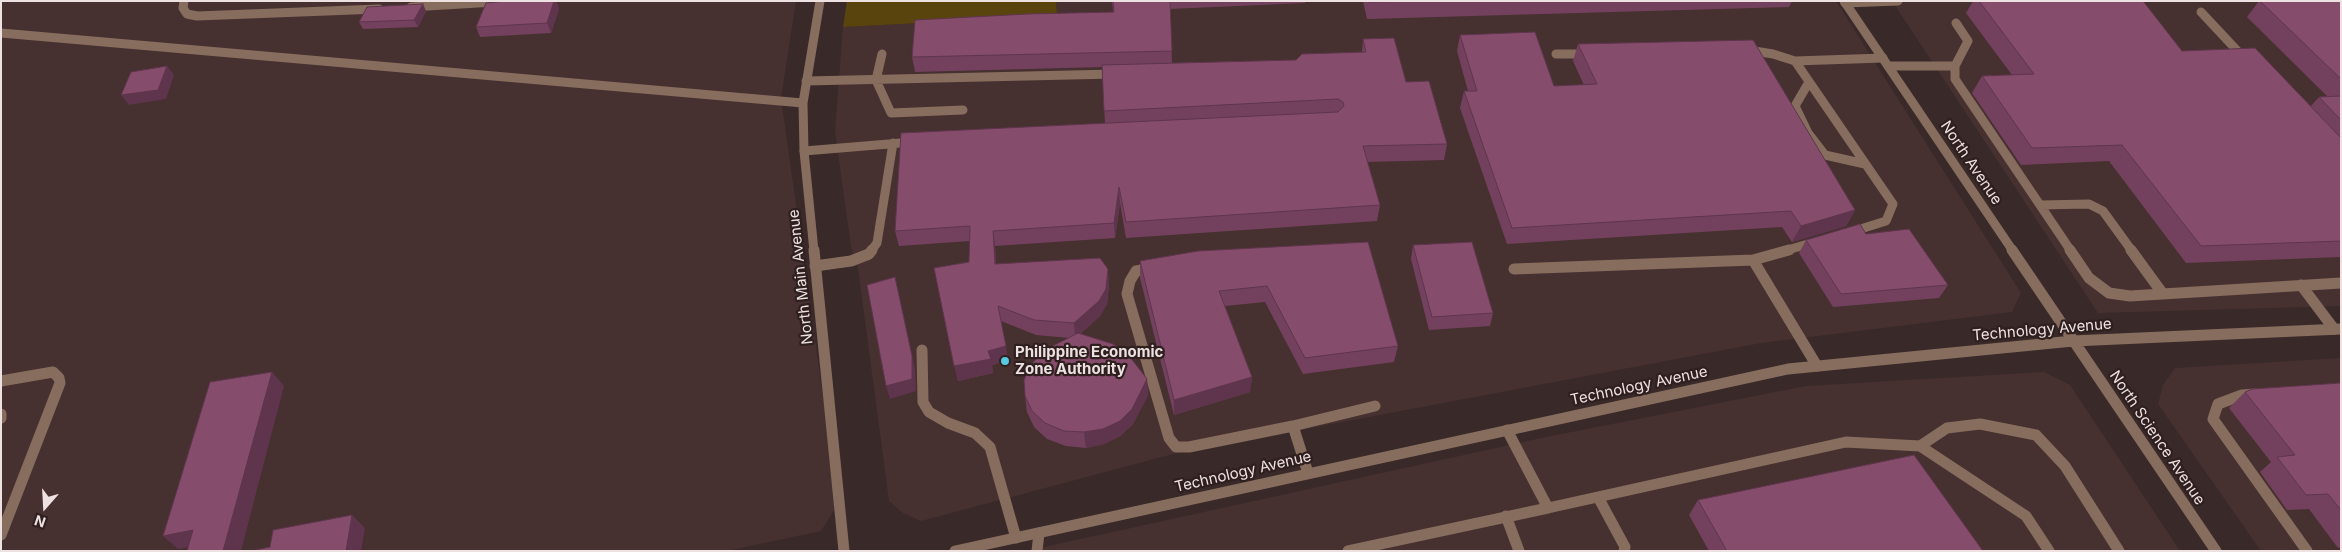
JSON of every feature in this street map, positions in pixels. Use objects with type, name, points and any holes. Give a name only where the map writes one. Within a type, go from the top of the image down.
[{"type":"street","points":[[184,1],[183,8],[187,14],[198,16],[391,8]]},
{"type":"street","name":"North Main Avenue","points":[[820,1],[803,103],[804,151],[844,551]]},
{"type":"street","points":[[1845,2],[1898,1]]},
{"type":"street","points":[[400,8],[494,2]]},
{"type":"street","name":"North Avenue","points":[[1845,2],[2073,342]]},
{"type":"street","points":[[2201,12],[2254,69]]},
{"type":"street","points":[[1956,23],[1968,41],[1955,66],[1955,79],[2088,278],[2109,293],[2130,296],[2341,282]]},
{"type":"street","points":[[1,33],[803,103]]},
{"type":"street","points":[[1733,50],[1753,50],[1795,61],[1885,62],[1955,66]]},
{"type":"street","points":[[882,54],[876,80],[891,113],[963,110]]},
{"type":"street","points":[[1556,54],[1595,54]]},
{"type":"street","points":[[1795,61],[1893,204],[1886,222],[1843,234]]},
{"type":"street","points":[[806,81],[1126,74]]},
{"type":"street","points":[[1809,82],[1795,106],[1808,132],[1825,155],[1865,164]]},
{"type":"street","points":[[804,151],[922,142]]},
{"type":"street","points":[[815,266],[851,261],[869,254],[877,243],[893,143]]},
{"type":"street","points":[[2040,205],[2089,204],[2103,211],[2163,294]]},
{"type":"street","points":[[1514,268],[1753,260],[1826,239]]},
{"type":"street","points":[[1753,260],[1817,366]]},
{"type":"street","points":[[1164,266],[1136,271],[1130,281],[1127,294],[1169,438],[1176,447],[1189,447],[1293,426],[1375,406]]},
{"type":"street","points":[[2301,285],[2337,329]]},
{"type":"street","name":"Technology Avenue","points":[[963,550],[1788,369],[2073,342],[2337,329]]},
{"type":"street","name":"North Science Avenue","points":[[2073,342],[2216,551]]},
{"type":"street","points":[[922,350],[923,402],[929,412],[948,423],[975,434],[990,447],[1016,538]]},
{"type":"street","points":[[1,381],[53,372],[60,383],[1,535]]},
{"type":"street","points":[[2272,393],[2242,395],[2218,404],[2213,419],[2307,551]]},
{"type":"street","points":[[1920,446],[1947,428],[1980,424],[2036,435],[2065,466],[2119,551]]},
{"type":"street","points":[[1293,426],[1308,473]]},
{"type":"street","points":[[1507,430],[1548,508]]},
{"type":"street","points":[[1348,551],[1598,498],[1846,442],[1920,446],[2026,516],[2049,551]]},
{"type":"street","points":[[1598,498],[1625,547],[1624,551]]},
{"type":"street","points":[[1506,516],[1520,551]]},
{"type":"street","points":[[1037,551],[1039,533]]},
{"type":"shaded area","points":[[1,1],[796,1],[781,98],[838,504],[821,531],[727,551],[1,551]]},
{"type":"shaded area","points":[[847,1],[1056,1],[1057,16],[843,27]]},
{"type":"shaded area","points":[[1056,1],[1836,1],[2021,293],[2012,312],[1761,343],[1173,454],[921,521],[903,513],[889,501],[858,268],[851,247],[835,131],[843,27],[1057,16]]},
{"type":"shaded area","points":[[1892,1],[2341,1],[2341,306],[2098,313]]},
{"type":"shaded area","points":[[2341,358],[2341,551],[2261,551],[2158,404],[2163,385],[2175,368]]},
{"type":"shaded area","points":[[2044,372],[2070,385],[2180,551],[1026,551],[1546,437],[1806,386]]},
{"type":"building","points":[[554,1],[547,23],[476,27],[486,3]]},
{"type":"building","points":[[1113,1],[1170,1],[1172,51],[912,57],[915,20],[1114,12]]},
{"type":"building","points":[[1369,1],[1410,1],[1369,2]]},
{"type":"building","points":[[1979,1],[2143,1],[2182,51],[2255,48],[2341,138],[2341,241],[2201,246],[2122,145],[2032,148],[1982,76],[2034,74]]},
{"type":"building","points":[[2260,1],[2341,1],[2341,79]]},
{"type":"building","points":[[423,4],[414,20],[359,22],[367,7]]},
{"type":"building","points":[[1535,32],[1554,86],[1597,84],[1578,44],[1753,40],[1855,210],[1801,226],[1791,211],[1512,228],[1464,91],[1477,91],[1460,35]]},
{"type":"building","points":[[1394,38],[1406,82],[1429,81],[1447,144],[1363,146],[1380,205],[1126,222],[1119,187],[1114,223],[993,231],[995,264],[1100,258],[1108,269],[1106,289],[1099,301],[1074,323],[1034,320],[998,306],[1006,346],[988,351],[991,359],[954,366],[934,268],[969,262],[970,226],[895,231],[901,133],[1338,112],[1344,106],[1343,102],[1338,99],[1104,111],[1102,65],[1296,60],[1302,54],[1366,52],[1363,39]]},
{"type":"building","points":[[167,66],[158,90],[121,95],[131,72]]},
{"type":"building","points":[[2341,96],[2341,120],[2319,97]]},
{"type":"building","points":[[1860,224],[1866,234],[1909,229],[1948,285],[1841,294],[1806,240]]},
{"type":"building","points":[[1368,242],[1398,346],[1305,358],[1267,286],[1219,291],[1252,377],[1174,400],[1140,261],[1198,251]]},
{"type":"building","points":[[1472,242],[1493,313],[1432,317],[1413,245]]},
{"type":"building","points":[[895,277],[912,356],[912,379],[886,386],[867,285]]},
{"type":"building","points":[[1078,333],[1113,344],[1127,353],[1147,379],[1132,409],[1120,421],[1103,429],[1084,432],[1064,431],[1045,423],[1032,411],[1025,396],[1024,380],[1031,365],[1043,351]]},
{"type":"building","points":[[272,372],[223,551],[187,551],[193,530],[163,536],[210,382]]},
{"type":"building","points":[[2341,383],[2341,510],[2328,494],[2306,495],[2277,457],[2295,455],[2245,392],[2252,389]]},
{"type":"building","points":[[1914,455],[1983,551],[1727,551],[1698,500]]},
{"type":"building","points":[[352,515],[346,551],[251,551],[270,547],[273,530]]},
{"type":"place","name":"Philippine Economic Zone Authority","points":[[1005,361]]}]
